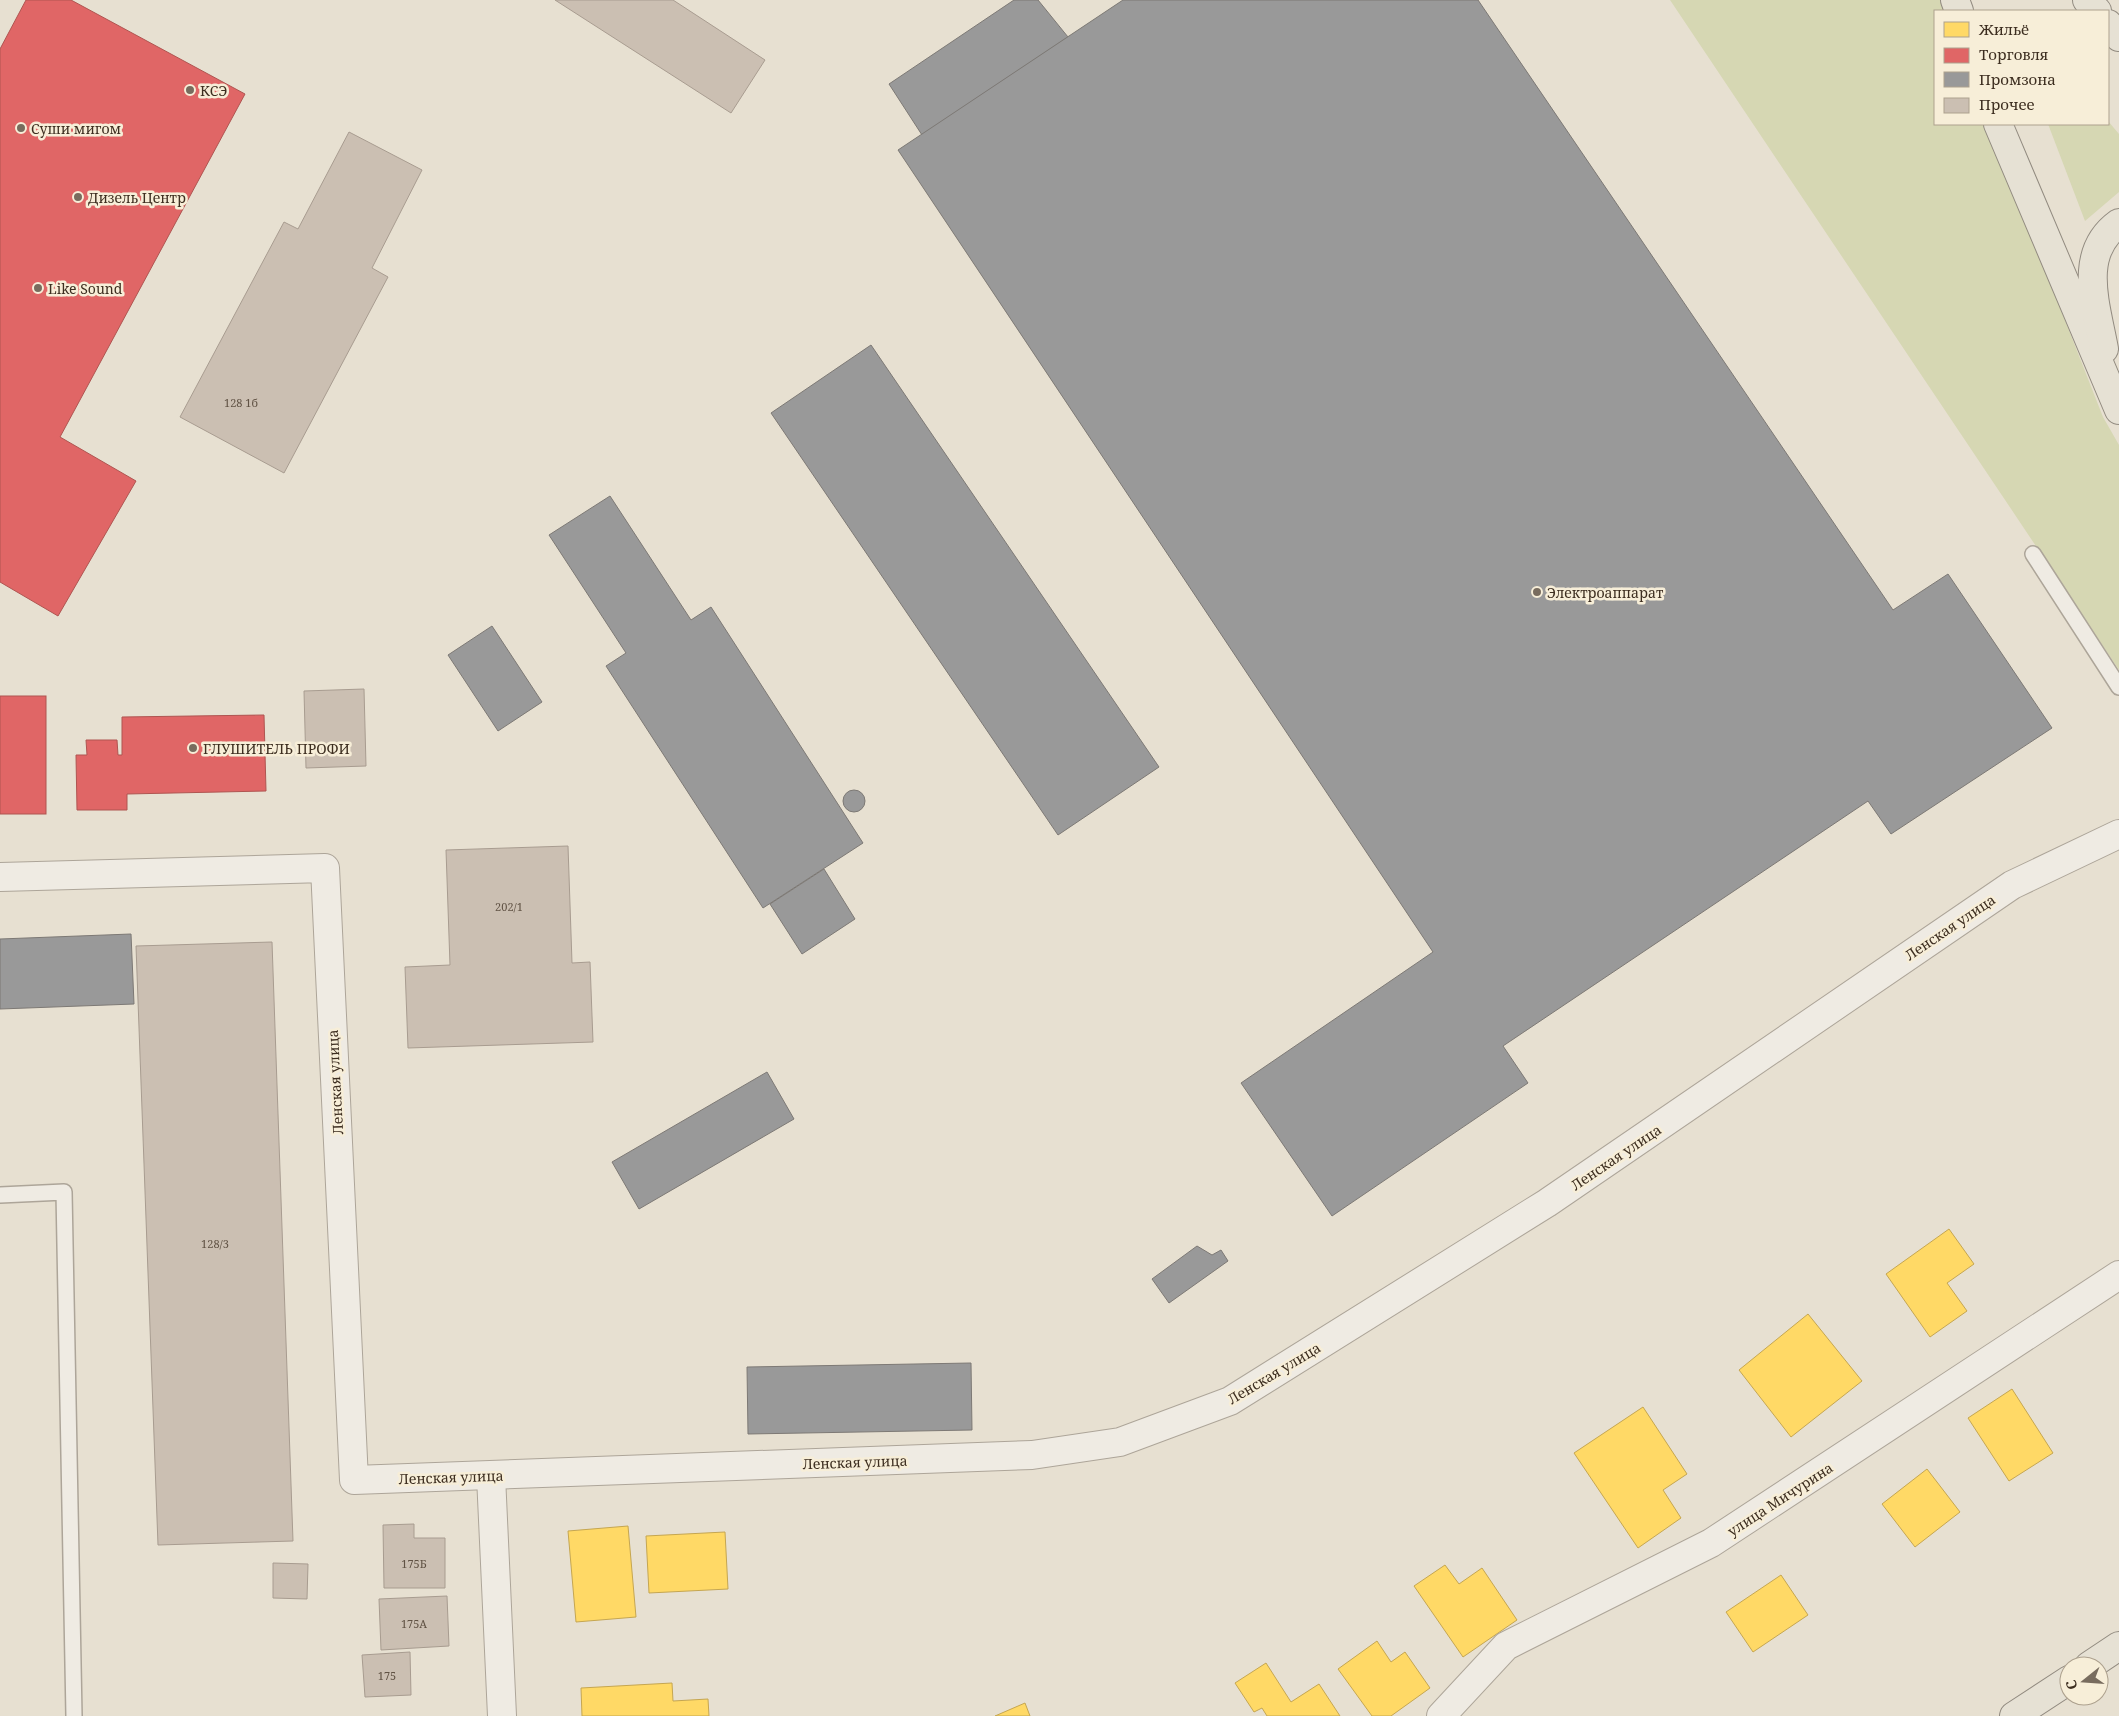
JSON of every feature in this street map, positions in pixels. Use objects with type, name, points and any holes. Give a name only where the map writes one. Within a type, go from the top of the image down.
[{"type":"main road","points":[[2087,0],[2096,10]]},
{"type":"main road","points":[[2109,25],[2119,36]]},
{"type":"main road","points":[[1998,125],[2116,406]]},
{"type":"main road","points":[[2116,406],[2094,294],[2092,270],[2099,243],[2104,235],[2119,223]]},
{"type":"main road","points":[[2104,1656],[2119,1646]]},
{"type":"main road","points":[[2014,1716],[2059,1687]]},
{"type":"street","name":"Ленская улица","points":[[0,877],[325,868],[354,1480],[1032,1455],[1120,1442],[1230,1401],[1548,1203],[2012,885],[2119,834]]},
{"type":"street","name":"улица Мичурина","points":[[1441,1716],[1506,1646],[1712,1543],[2055,1320],[2119,1275]]},
{"type":"street","points":[[491,1476],[502,1716]]},
{"type":"lane","points":[[2033,554],[2119,687]]},
{"type":"lane","points":[[0,1195],[64,1192],[74,1716]]},
{"type":"green space","points":[[1670,0],[1940,0],[1944,10],[1934,10],[1934,125],[1988,125],[2103,417],[2119,445],[2119,670]]},
{"type":"green space","points":[[2109,122],[2119,134],[2119,192],[2085,221],[2048,125],[2109,125]]},
{"type":"building: Жильё","points":[[1949,1229],[1974,1264],[1947,1283],[1967,1311],[1930,1337],[1886,1274]]},
{"type":"building: Жильё","points":[[1808,1314],[1862,1381],[1791,1437],[1739,1370]]},
{"type":"building: Жильё","points":[[2012,1389],[2053,1453],[2009,1481],[1968,1418]]},
{"type":"building: Жильё","points":[[1643,1407],[1687,1474],[1663,1490],[1681,1518],[1638,1548],[1574,1453]]},
{"type":"building: Жильё","points":[[1927,1469],[1960,1512],[1915,1547],[1882,1504]]},
{"type":"building: Жильё","points":[[628,1526],[636,1617],[576,1622],[568,1531]]},
{"type":"building: Жильё","points":[[725,1532],[728,1589],[649,1593],[646,1536]]},
{"type":"building: Жильё","points":[[1445,1565],[1459,1584],[1482,1568],[1517,1620],[1463,1657],[1414,1586]]},
{"type":"building: Жильё","points":[[1781,1575],[1808,1615],[1753,1652],[1726,1612]]},
{"type":"building: Жильё","points":[[1377,1641],[1391,1662],[1405,1652],[1430,1688],[1391,1716],[1372,1716],[1338,1669]]},
{"type":"building: Жильё","points":[[1266,1663],[1291,1702],[1319,1684],[1340,1716],[1267,1716],[1262,1708],[1254,1712],[1235,1683]]},
{"type":"building: Жильё","points":[[672,1683],[673,1701],[708,1699],[709,1716],[582,1716],[581,1688]]},
{"type":"building: Жильё","points":[[1025,1703],[1030,1716],[995,1716]]},
{"type":"building: Торговля","points":[[26,0],[71,0],[245,94],[60,437],[136,481],[58,616],[0,582],[0,49]]},
{"type":"building: Торговля","points":[[0,696],[46,696],[46,814],[0,814]]},
{"type":"building: Торговля","points":[[264,715],[266,791],[127,794],[127,810],[77,810],[76,755],[87,755],[86,740],[117,740],[118,755],[122,755],[122,717]]},
{"type":"building: Промзона","points":[[1014,0],[1038,0],[1068,37],[922,135],[889,84]]},
{"type":"building: Промзона","name":"Электроаппарат","points":[[1123,0],[1478,0],[1893,610],[1948,574],[2052,728],[1891,834],[1868,801],[1503,1046],[1528,1083],[1332,1216],[1241,1083],[1433,952],[898,150]]},
{"type":"building: Промзона","points":[[871,345],[1159,767],[1058,835],[771,413]]},
{"type":"building: Промзона","points":[[610,496],[691,620],[711,607],[863,843],[763,908],[606,666],[626,653],[549,535]]},
{"type":"building: Промзона","points":[[492,626],[542,702],[498,731],[448,655]]},
{"type":"building: Промзона","points":[[850,790],[858,790],[865,797],[865,805],[858,812],[850,812],[843,805],[843,797]]},
{"type":"building: Промзона","points":[[824,869],[855,919],[802,954],[770,904]]},
{"type":"building: Промзона","points":[[131,934],[134,1004],[0,1009],[0,939]]},
{"type":"building: Промзона","points":[[767,1072],[794,1119],[639,1209],[612,1162]]},
{"type":"building: Промзона","points":[[1197,1246],[1212,1255],[1221,1250],[1228,1261],[1169,1303],[1152,1279]]},
{"type":"building: Промзона","points":[[971,1363],[972,1430],[748,1434],[747,1367]]},
{"type":"building: Прочее","points":[[555,0],[673,0],[765,60],[731,113]]},
{"type":"building: Прочее","points":[[349,132],[422,170],[372,268],[388,277],[284,473],[180,417],[284,222],[298,229]]},
{"type":"building: Прочее","points":[[364,689],[366,766],[306,768],[304,691]]},
{"type":"building: Прочее","points":[[568,846],[572,963],[590,962],[593,1042],[408,1048],[405,967],[450,965],[446,850]]},
{"type":"building: Прочее","points":[[272,942],[293,1541],[158,1545],[136,946]]},
{"type":"building: Прочее","points":[[414,1524],[414,1538],[445,1538],[445,1588],[384,1588],[383,1525]]},
{"type":"building: Прочее","points":[[273,1563],[308,1564],[307,1599],[273,1598]]},
{"type":"building: Прочее","points":[[447,1596],[449,1646],[381,1650],[379,1599]]},
{"type":"building: Прочее","points":[[410,1652],[411,1695],[365,1697],[362,1655]]},
{"type":"place","name":"КСЭ","points":[[190,90]]},
{"type":"place","name":"Суши мигом","points":[[21,128]]},
{"type":"place","name":"Дизель Центр","points":[[78,197]]},
{"type":"place","name":"Like Sound","points":[[38,288]]},
{"type":"place","name":"Электроаппарат","points":[[1537,592]]},
{"type":"place","name":"ГЛУШИТЕЛЬ ПРОФИ","points":[[193,748]]}]
